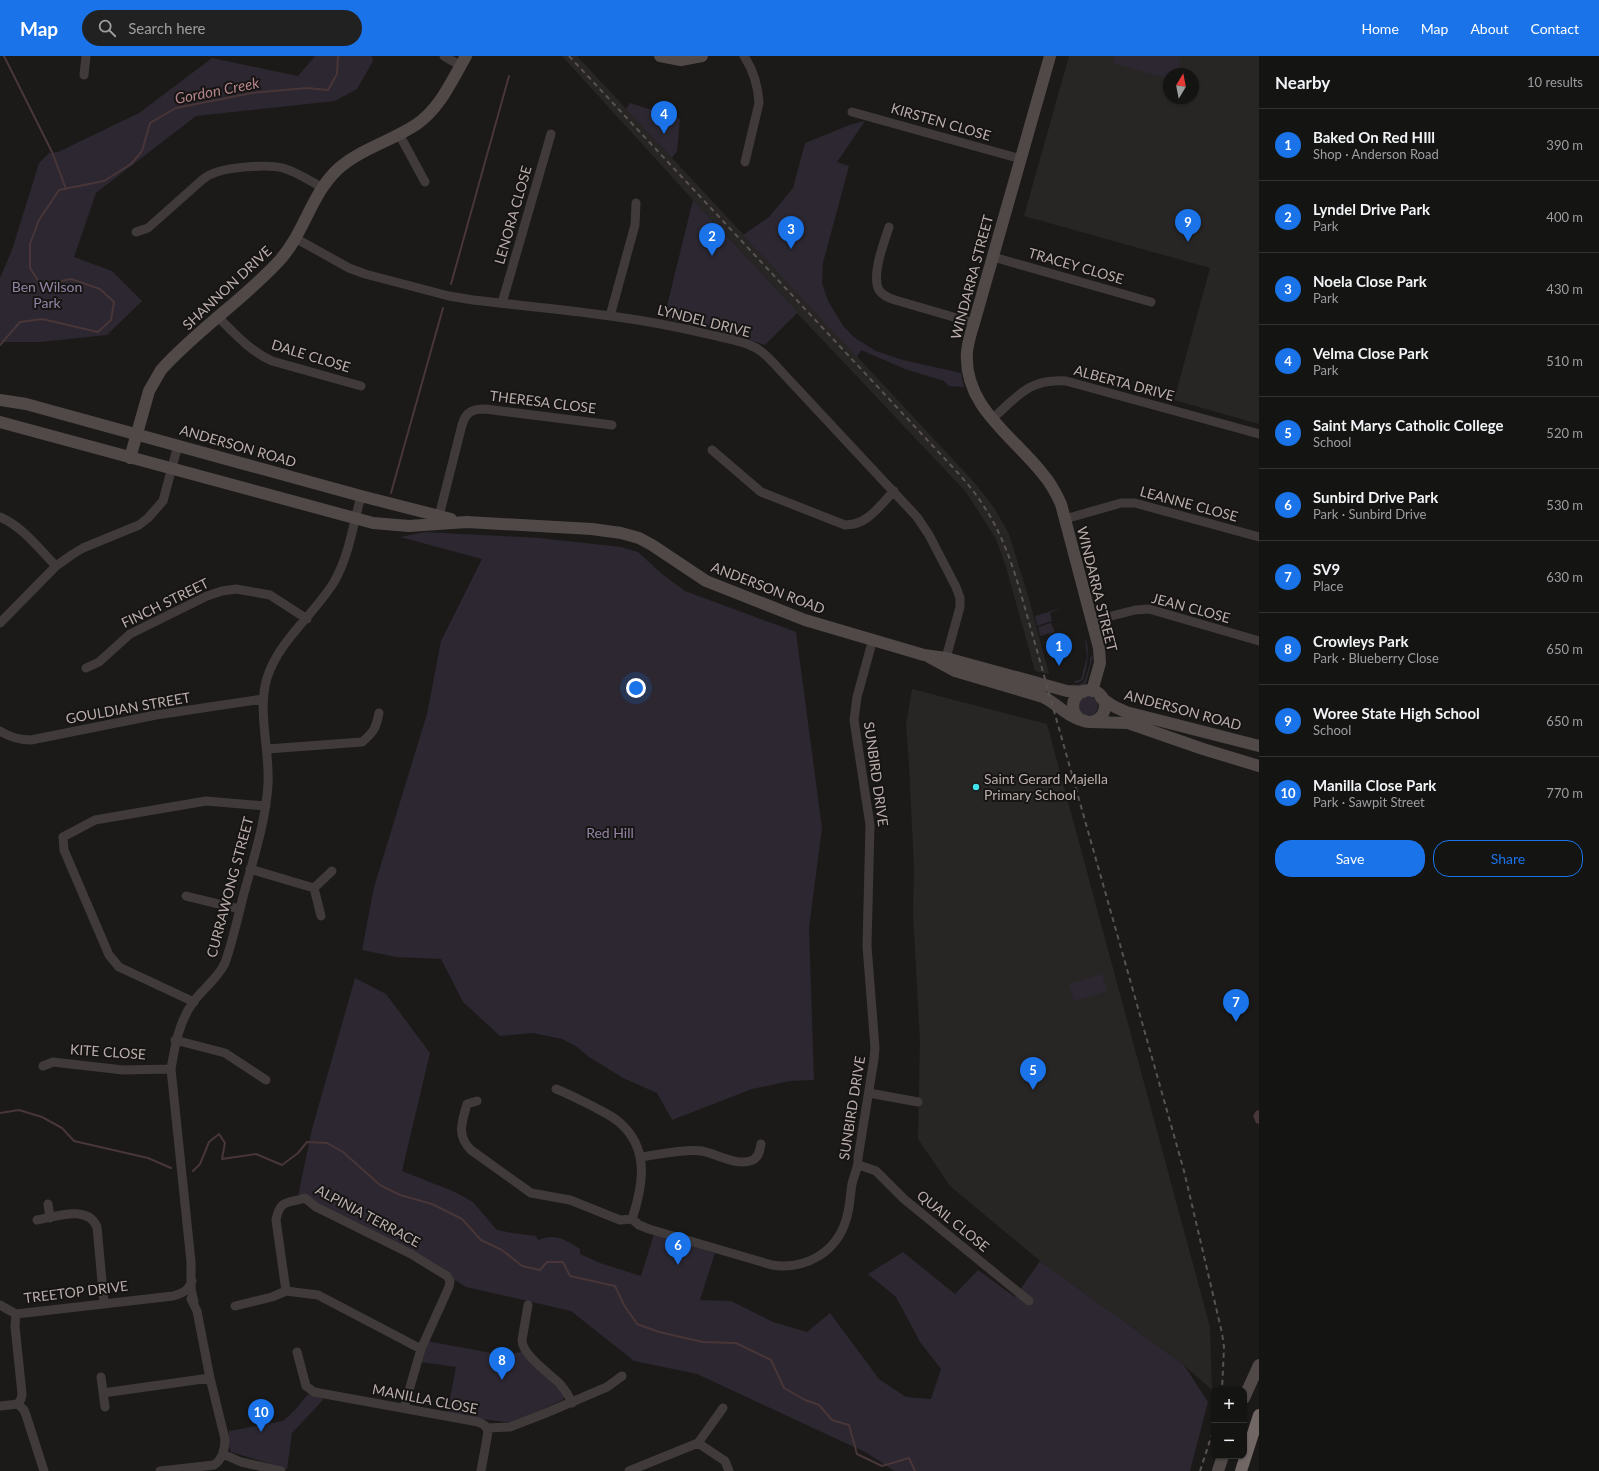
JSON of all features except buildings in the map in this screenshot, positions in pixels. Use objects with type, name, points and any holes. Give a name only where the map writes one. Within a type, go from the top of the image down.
[{"type":"highway","points":[[1241,1471],[1259,1415]]},
{"type":"street","points":[[84,74],[86,56]]},
{"type":"street","points":[[444,56],[464,61]]},
{"type":"street","points":[[660,56],[681,60],[702,56]]},
{"type":"street","points":[[744,56],[754,74],[759,93],[759,103],[745,162]]},
{"type":"street","name":"WINDARRA STREET","points":[[1050,56],[967,352],[969,377],[976,396],[992,419],[1042,473],[1056,493],[1061,504],[1099,645],[1100,657],[1092,694]]},
{"type":"street","name":"SHANNON DRIVE","points":[[130,458],[149,391],[161,370],[279,260],[295,238],[323,188],[334,174],[347,162],[416,124],[436,106],[464,61]]},
{"type":"street","name":"KIRSTEN CLOSE","points":[[852,112],[1021,159]]},
{"type":"street","points":[[398,134],[425,182]]},
{"type":"street","name":"LENORA CLOSE","points":[[502,303],[551,134]]},
{"type":"street","points":[[136,232],[148,228],[202,180],[211,174],[222,170],[276,166],[294,172],[323,188]]},
{"type":"street","points":[[610,316],[635,225],[636,203]]},
{"type":"street","points":[[888,227],[877,272],[879,289],[884,296],[974,323]]},
{"type":"street","name":"LYNDEL DRIVE","points":[[295,238],[336,262],[365,274],[449,296],[610,316],[686,329],[756,348],[766,355],[894,491],[917,517],[925,529],[956,587],[960,598],[960,607],[945,662]]},
{"type":"street","name":"TRACEY CLOSE","points":[[993,257],[1151,302]]},
{"type":"street","name":"DALE CLOSE","points":[[218,317],[249,347],[261,356],[272,361],[361,386]]},
{"type":"street","name":"ALBERTA DRIVE","points":[[992,419],[1031,386],[1041,382],[1053,380],[1066,381],[1259,434]]},
{"type":"street","name":"ANDERSON ROAD","points":[[0,400],[26,404],[178,445],[361,496],[438,520]]},
{"type":"street","name":"THERESA CLOSE","points":[[438,520],[464,419],[467,413],[473,410],[485,409],[612,425]]},
{"type":"street","points":[[0,418],[32,426],[47,434]]},
{"type":"street","name":"ANDERSON ROAD","points":[[0,422],[373,523],[396,526],[438,520],[592,529],[626,534],[639,538],[652,545],[698,577],[712,584],[805,620],[873,639],[945,662],[1067,692],[1092,694],[1126,712],[1259,746]]},
{"type":"street","points":[[0,623],[56,566],[83,548],[130,530],[148,518],[163,500],[178,445]]},
{"type":"street","points":[[712,450],[761,492],[845,525],[854,525],[866,520],[894,491]]},
{"type":"street","name":"CURRAWONG STREET","points":[[223,1454],[225,1439],[194,1302],[171,1069],[175,1040],[182,1022],[194,1002],[222,970],[230,950],[266,806],[268,782],[263,699],[267,679],[274,661],[286,642],[307,619],[334,582],[346,556],[361,496]]},
{"type":"street","name":"LEANNE CLOSE","points":[[1065,520],[1121,503],[1135,503],[1259,537]]},
{"type":"street","points":[[0,517],[8,520],[21,530],[56,566]]},
{"type":"street","name":"FINCH STREET","points":[[86,668],[99,662],[130,634],[207,596],[222,591],[236,589],[270,595],[307,619]]},
{"type":"street","name":"JEAN CLOSE","points":[[1092,621],[1134,610],[1149,609],[1259,641]]},
{"type":"street","name":"SUNBIRD DRIVE","points":[[477,1101],[467,1104],[461,1129],[463,1141],[470,1150],[531,1193],[570,1200],[620,1220],[632,1219],[639,1225],[649,1229],[772,1265],[785,1267],[799,1265],[819,1256],[837,1239],[846,1219],[852,1183],[859,1165],[858,1158],[875,1048],[867,946],[870,825],[854,712],[873,639]]},
{"type":"street","name":"ANDERSON ROAD","points":[[945,662],[955,671],[1043,697],[1051,701],[1072,717],[1087,722],[1128,723],[1203,749],[1259,766]]},
{"type":"street","points":[[1092,694],[1104,706],[1103,713],[1096,720],[1087,722],[1076,716],[1073,707],[1076,698],[1092,694]]},
{"type":"street","name":"GOULDIAN STREET","points":[[0,731],[10,737],[21,740],[31,740],[156,715],[263,699]]},
{"type":"street","points":[[267,749],[362,742],[371,735],[376,726],[379,713]]},
{"type":"street","points":[[194,1002],[119,967],[109,955],[64,850],[63,837],[95,820],[206,801],[266,806]]},
{"type":"street","points":[[250,869],[314,888]]},
{"type":"street","points":[[314,888],[332,871]]},
{"type":"street","points":[[314,888],[321,916]]},
{"type":"street","points":[[186,896],[240,909]]},
{"type":"street","points":[[175,1040],[225,1053],[266,1080]]},
{"type":"street","name":"KITE CLOSE","points":[[43,1066],[53,1062],[123,1070],[171,1069]]},
{"type":"street","points":[[556,1089],[567,1093],[620,1122],[631,1134],[641,1157],[642,1181],[632,1219]]},
{"type":"street","points":[[869,1094],[918,1102]]},
{"type":"street","points":[[641,1157],[700,1151],[736,1161],[748,1162],[756,1158],[760,1152],[761,1144]]},
{"type":"street","name":"QUAIL CLOSE","points":[[859,1165],[876,1171],[904,1199],[1028,1301]]},
{"type":"street","name":"ALPINIA TERRACE","points":[[286,1291],[276,1220],[278,1210],[284,1203],[306,1198],[316,1206],[411,1254],[447,1276],[450,1281],[449,1286],[421,1349],[404,1408]]},
{"type":"street","points":[[48,1204],[50,1218]]},
{"type":"street","points":[[37,1220],[82,1213],[94,1219],[97,1227],[104,1303]]},
{"type":"street","points":[[192,1281],[189,1288],[184,1292],[194,1302]]},
{"type":"street","points":[[236,1306],[272,1297],[286,1291],[318,1295],[421,1349]]},
{"type":"street","name":"TREETOP DRIVE","points":[[18,1404],[22,1394],[15,1326],[16,1314],[174,1296],[184,1292]]},
{"type":"street","points":[[0,1305],[16,1314]]},
{"type":"street","points":[[528,1306],[522,1345],[529,1355],[560,1385],[572,1403]]},
{"type":"street","name":"MANILLA CLOSE","points":[[297,1352],[306,1386],[314,1392],[481,1423],[487,1428],[481,1471]]},
{"type":"street","points":[[1247,1391],[1259,1364]]},
{"type":"street","points":[[487,1428],[515,1425],[572,1403],[607,1387],[622,1376]]},
{"type":"street","points":[[101,1377],[105,1407]]},
{"type":"street","points":[[103,1393],[210,1378]]},
{"type":"street","points":[[0,1406],[18,1404],[23,1408],[44,1471]]},
{"type":"street","points":[[629,1471],[698,1443],[724,1408]]},
{"type":"street","points":[[698,1443],[725,1462],[729,1471]]},
{"type":"street","points":[[160,1471],[216,1468],[217,1463],[223,1454],[241,1462],[282,1471]]},
{"type":"street","points":[[1218,1471],[1222,1459]]},
{"type":"shaded area","points":[[562,56],[577,56],[974,482],[995,509],[1009,534],[1029,599],[1049,674],[1035,671],[1006,567],[996,539],[966,492],[797,313],[798,312],[693,200]]},
{"type":"shaded area","points":[[1069,56],[1259,56],[1259,424],[1174,400],[1210,268],[1024,216]]},
{"type":"shaded area","points":[[912,689],[1047,724],[1210,1327],[1211,1389],[1184,1365],[1040,1261],[950,1186],[918,1139],[920,1041],[913,913],[914,868],[906,725]]},
{"type":"shaded area","points":[[1259,1110],[1259,1124],[1256,1123],[1253,1116],[1256,1111]]},
{"type":"green space","name":"Ben Wilson Park","points":[[315,56],[372,56],[373,61],[357,89],[335,101],[196,116],[96,193],[74,257],[112,271],[142,301],[107,335],[40,342],[0,342],[0,278],[12,250],[39,163],[49,153],[58,152],[139,113],[212,58],[298,76]]},
{"type":"green space","points":[[1115,56],[1181,56],[1178,68],[1163,68],[1163,77],[1113,63]]},
{"type":"green space","points":[[630,103],[680,119],[677,151],[672,158],[626,109]]},
{"type":"green space","points":[[865,121],[837,162],[849,166],[823,263],[822,283],[828,301],[844,327],[855,338],[876,351],[903,360],[961,373],[964,387],[949,386],[944,381],[905,369],[861,350],[857,357],[743,235],[769,217],[793,188],[805,143],[852,124]]},
{"type":"green space","points":[[693,200],[798,312],[765,345],[738,336],[664,318]]},
{"type":"green space","name":"Red Hill","points":[[425,532],[539,538],[621,547],[638,552],[662,574],[685,591],[796,632],[822,828],[809,928],[814,1080],[790,1081],[752,1089],[672,1120],[657,1093],[623,1078],[589,1057],[577,1047],[562,1039],[533,1033],[500,1036],[463,1002],[441,959],[396,957],[362,950],[374,887],[427,714],[441,641],[482,559],[400,537]]},
{"type":"green space","points":[[1062,608],[1050,613],[1052,621],[1037,626],[1035,616]]},
{"type":"green space","points":[[1051,623],[1055,632],[1040,636],[1038,627]]},
{"type":"green space","points":[[1085,640],[1088,650],[1087,665],[1083,680],[1077,683],[1073,682],[1081,679],[1087,657]]},
{"type":"green space","points":[[1093,656],[1086,683],[1078,688],[1073,687],[1073,684],[1078,685],[1084,682],[1090,664],[1090,657]]},
{"type":"green space","points":[[1088,696],[1095,699],[1098,706],[1095,713],[1088,716],[1081,713],[1078,706],[1081,699]]},
{"type":"green space","points":[[1102,974],[1107,991],[1074,1001],[1069,984]]},
{"type":"green space","points":[[355,978],[386,994],[430,1053],[402,1171],[455,1192],[473,1202],[497,1230],[536,1236],[538,1240],[550,1237],[560,1238],[570,1242],[580,1249],[580,1254],[600,1263],[641,1276],[654,1234],[715,1253],[700,1300],[731,1301],[773,1322],[807,1332],[830,1313],[879,1379],[906,1397],[931,1399],[941,1369],[920,1342],[896,1297],[868,1274],[903,1252],[955,1294],[978,1270],[1015,1297],[1040,1261],[1184,1365],[1208,1402],[1190,1471],[894,1471],[867,1453],[697,1374],[634,1361],[571,1311],[466,1287],[400,1246],[298,1196],[312,1129]]},
{"type":"green space","points":[[427,1341],[502,1355],[521,1352],[564,1394],[563,1400],[512,1423],[447,1414],[456,1367],[420,1362]]},
{"type":"green space","points":[[308,1394],[324,1399],[292,1433],[287,1469],[231,1452],[229,1446],[229,1431],[283,1421],[294,1411]]},
{"type":"waterway","points":[[4,56],[52,152],[66,189]]},
{"type":"waterway","name":"Gordon Creek","points":[[0,345],[20,322],[42,319],[98,332],[111,320],[114,302],[100,289],[71,279],[41,285],[30,268],[30,244],[39,220],[59,190],[104,181],[131,164],[142,151],[150,123],[176,108],[252,93],[307,88],[328,90],[337,74],[338,56]]},
{"type":"waterway","points":[[451,284],[509,76]]},
{"type":"waterway","points":[[391,493],[443,308]]},
{"type":"waterway","points":[[0,1113],[19,1110],[42,1117],[62,1128],[74,1141],[148,1158],[171,1168]]},
{"type":"waterway","points":[[193,1171],[200,1164],[209,1142],[219,1134],[225,1143],[222,1159],[256,1154],[282,1165],[298,1153],[307,1142],[327,1143],[343,1152],[380,1185],[400,1195],[432,1204],[462,1219],[481,1240],[502,1250],[522,1266],[540,1270],[547,1262],[563,1262],[570,1276],[615,1286],[624,1305],[637,1324],[659,1332],[703,1342],[736,1343],[771,1360],[784,1388],[805,1400],[819,1405],[832,1420],[849,1425],[857,1454],[882,1466],[909,1458],[915,1471]]},
{"type":"railway","points":[[569,56],[959,474],[981,502],[998,530],[1021,594],[1184,1171],[1222,1333],[1224,1347],[1222,1387]]},
{"type":"railway","points":[[1200,1471],[1211,1437]]},
{"type":"place","name":"Velma Close Park","points":[[664,134]]},
{"type":"place","name":"Woree State High School","points":[[1188,242]]},
{"type":"place","name":"Noela Close Park","points":[[791,249]]},
{"type":"place","name":"Lyndel Drive Park","points":[[712,256]]},
{"type":"place","name":"Baked On Red HIll","points":[[1059,666]]},
{"type":"place","name":"Saint Gerard Majella Primary School","points":[[976,787]]},
{"type":"place","name":"SV9","points":[[1236,1022]]},
{"type":"place","name":"Saint Marys Catholic College","points":[[1033,1090]]},
{"type":"place","name":"Sunbird Drive Park","points":[[678,1265]]},
{"type":"place","name":"Crowleys Park","points":[[502,1380]]},
{"type":"place","name":"Manilla Close Park","points":[[261,1432]]}]
